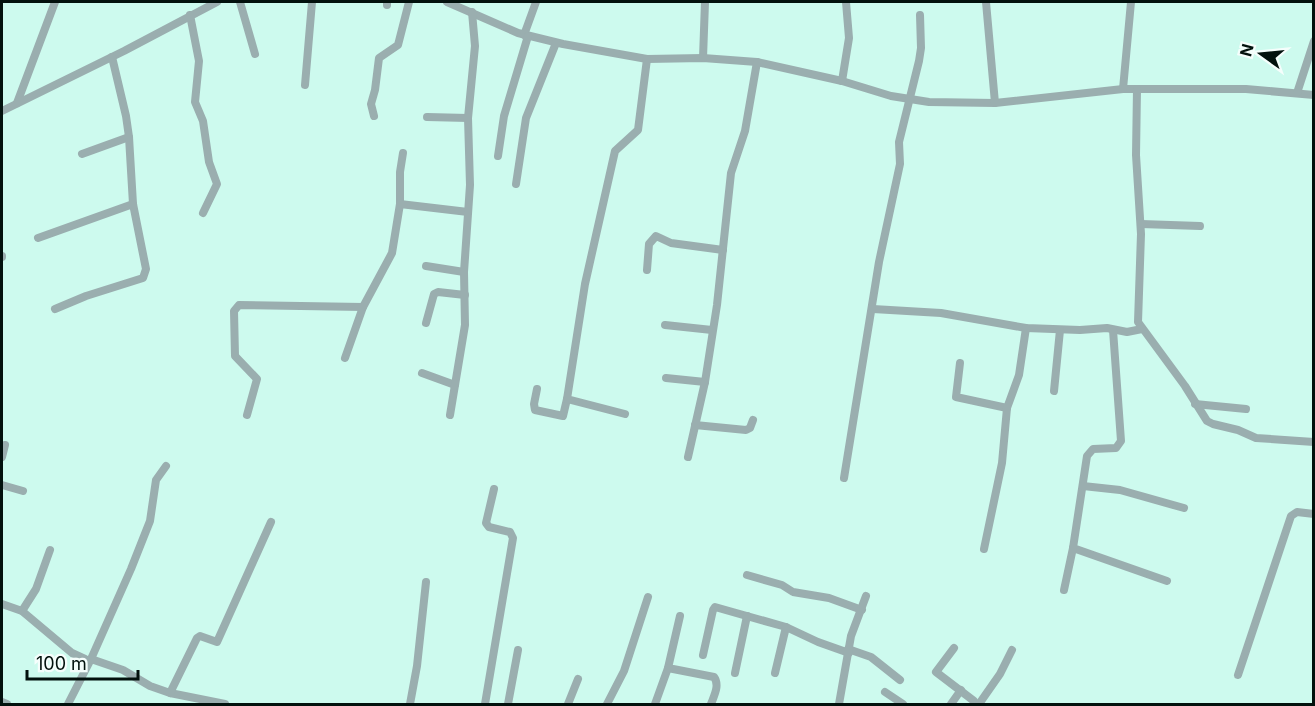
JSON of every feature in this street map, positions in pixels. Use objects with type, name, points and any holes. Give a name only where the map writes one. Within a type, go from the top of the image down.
[{"type":"street","points":[[17,103],[55,2]]},
{"type":"street","points":[[240,2],[255,54]]},
{"type":"street","points":[[305,85],[312,2]]},
{"type":"street","points":[[374,117],[371,104],[379,58],[398,45],[409,2]]},
{"type":"street","points":[[447,2],[526,36],[556,43],[647,58],[703,58],[757,62],[929,102],[996,103],[1123,89],[1246,89],[1314,95]]},
{"type":"street","points":[[498,156],[504,116],[536,2]]},
{"type":"street","points":[[703,58],[705,2]]},
{"type":"street","points":[[842,81],[849,38],[846,2]]},
{"type":"street","points":[[986,2],[996,103]]},
{"type":"street","points":[[1123,89],[1131,2]]},
{"type":"street","points":[[2,111],[112,57],[210,3]]},
{"type":"street","points":[[450,415],[465,325],[464,272],[470,165],[468,118],[475,46],[472,12]]},
{"type":"street","points":[[190,15],[199,61],[195,102],[203,121],[209,162],[217,184],[203,213]]},
{"type":"street","points":[[844,478],[879,262],[900,164],[899,142],[921,48],[920,15]]},
{"type":"street","points":[[1297,93],[1314,41]]},
{"type":"street","points":[[516,184],[526,118],[556,43]]},
{"type":"street","points":[[55,309],[86,296],[143,278],[146,269],[133,204],[129,137],[112,57]]},
{"type":"street","points":[[537,389],[534,404],[536,410],[563,416],[585,284],[615,151],[638,130],[647,58]]},
{"type":"street","points":[[688,457],[705,382],[717,305],[731,174],[745,131],[757,62]]},
{"type":"street","points":[[1137,89],[1136,155],[1140,224],[1138,322],[1185,386],[1207,421],[1256,438],[1314,442]]},
{"type":"street","points":[[427,117],[468,118]]},
{"type":"street","points":[[82,154],[129,137]]},
{"type":"street","points":[[345,358],[363,306],[394,249],[403,153]]},
{"type":"street","points":[[38,238],[133,204]]},
{"type":"street","points":[[400,204],[468,212]]},
{"type":"street","points":[[1140,224],[1200,226]]},
{"type":"street","points":[[647,270],[651,239],[656,236],[671,243],[723,250]]},
{"type":"street","points":[[426,266],[464,272]]},
{"type":"street","points":[[426,323],[434,294],[438,292],[465,295]]},
{"type":"street","points":[[248,415],[257,379],[235,356],[234,311],[239,305],[363,306]]},
{"type":"street","points":[[873,309],[941,313],[1026,328],[1060,330],[1107,328],[1127,332],[1142,329]]},
{"type":"street","points":[[665,325],[712,330]]},
{"type":"street","points":[[984,549],[1002,463],[1007,408],[1019,375],[1026,328]]},
{"type":"street","points":[[1054,390],[1060,330]]},
{"type":"street","points":[[1064,590],[1083,486],[1085,459],[1093,449],[1116,448],[1121,441],[1113,330]]},
{"type":"street","points":[[960,363],[956,397],[1007,408]]},
{"type":"street","points":[[422,373],[455,385]]},
{"type":"street","points":[[666,378],[705,382]]},
{"type":"street","points":[[567,399],[625,414]]},
{"type":"street","points":[[1195,404],[1246,409]]},
{"type":"street","points":[[695,425],[746,430],[750,428],[753,420]]},
{"type":"street","points":[[2,457],[5,445]]},
{"type":"street","points":[[68,705],[150,521],[156,480],[166,466]]},
{"type":"street","points":[[2,485],[23,491]]},
{"type":"street","points":[[1083,486],[1120,490],[1184,508]]},
{"type":"street","points":[[485,705],[513,538],[510,532],[489,527],[486,523],[494,489]]},
{"type":"street","points":[[1238,675],[1291,516],[1297,512],[1314,514]]},
{"type":"street","points":[[170,693],[197,638],[200,636],[218,642],[271,522]]},
{"type":"street","points":[[1072,548],[1167,581]]},
{"type":"street","points":[[22,611],[36,589],[50,550]]},
{"type":"street","points":[[747,576],[782,585],[794,592],[829,598],[862,610]]},
{"type":"street","points":[[410,705],[417,666],[426,582]]},
{"type":"street","points":[[839,705],[851,636],[866,596]]},
{"type":"street","points":[[607,705],[624,671],[648,597]]},
{"type":"street","points":[[2,604],[22,611],[72,653],[123,670],[141,682],[170,693],[225,705]]},
{"type":"street","points":[[703,655],[715,607],[786,627],[818,642],[871,657],[900,680]]},
{"type":"street","points":[[655,705],[675,644],[675,631],[680,616]]},
{"type":"street","points":[[735,674],[747,616]]},
{"type":"street","points":[[775,673],[786,627]]},
{"type":"street","points":[[954,648],[936,672],[974,701],[974,705]]},
{"type":"street","points":[[508,705],[518,650]]},
{"type":"street","points":[[979,705],[1000,674],[1012,650]]},
{"type":"street","points":[[668,668],[714,677],[717,687],[711,705]]},
{"type":"street","points":[[568,705],[578,679]]},
{"type":"street","points":[[951,705],[961,690]]},
{"type":"street","points":[[885,692],[903,705]]},
{"type":"street","points":[[2,702],[7,705]]}]
